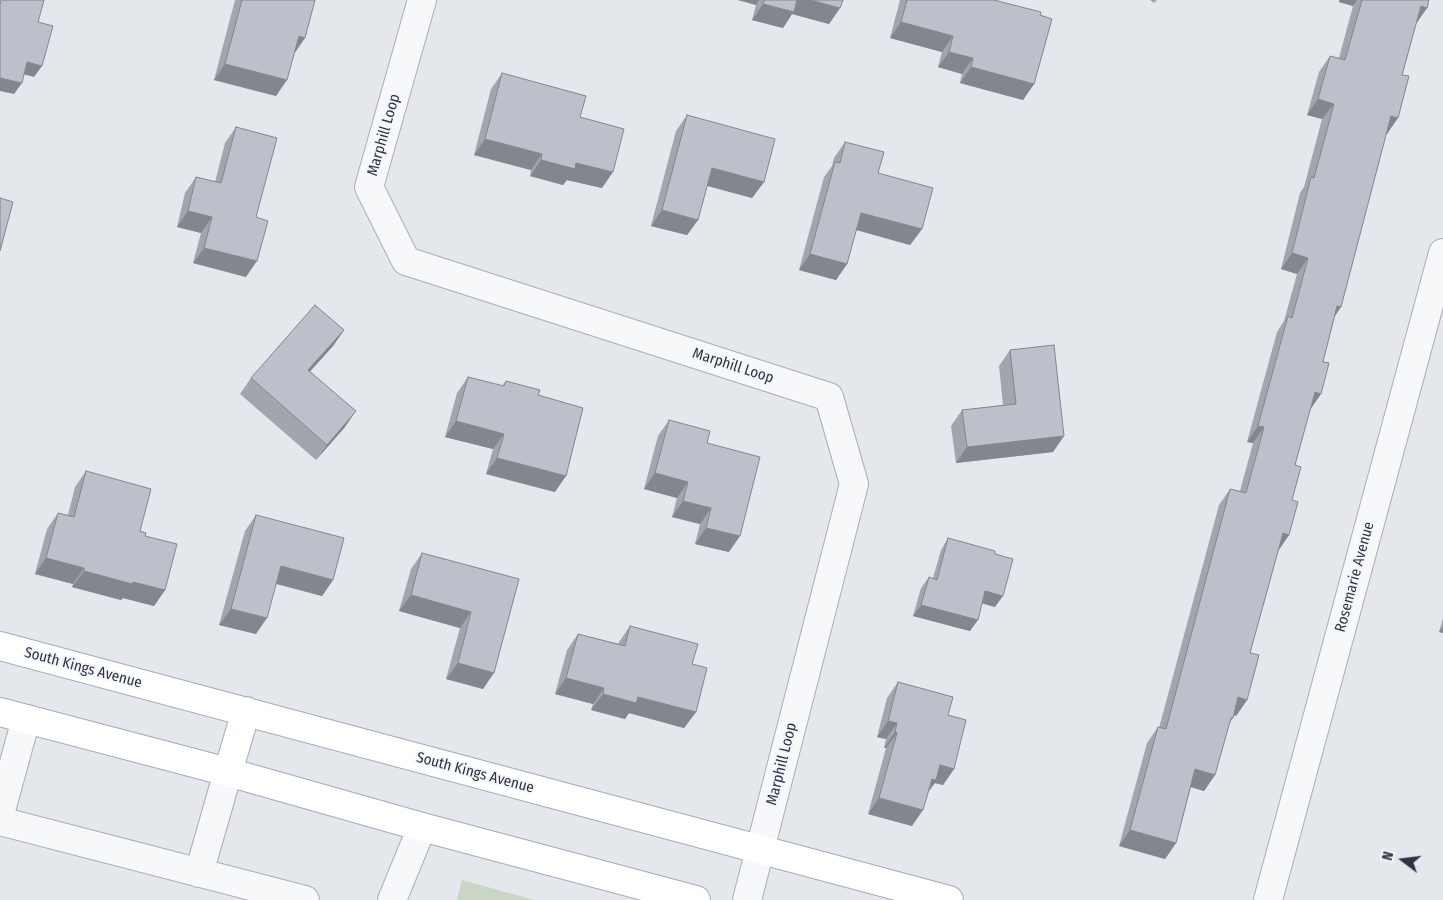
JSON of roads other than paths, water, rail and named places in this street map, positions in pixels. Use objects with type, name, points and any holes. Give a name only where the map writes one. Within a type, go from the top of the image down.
[{"type":"main road","name":"South Kings Avenue","points":[[0,646],[949,900]]},
{"type":"main road","points":[[228,772],[246,711]]},
{"type":"main road","points":[[0,712],[228,772],[422,827],[696,900]]},
{"type":"street","name":"Marphill Loop","points":[[422,0],[369,187],[406,260],[829,397],[854,484],[747,900]]},
{"type":"street","name":"Rosemarie Avenue","points":[[1268,900],[1443,253]]},
{"type":"street","points":[[0,814],[26,719]]},
{"type":"street","points":[[198,873],[228,772]]},
{"type":"street","points":[[0,822],[305,900]]},
{"type":"street","points":[[392,900],[422,827]]}]
